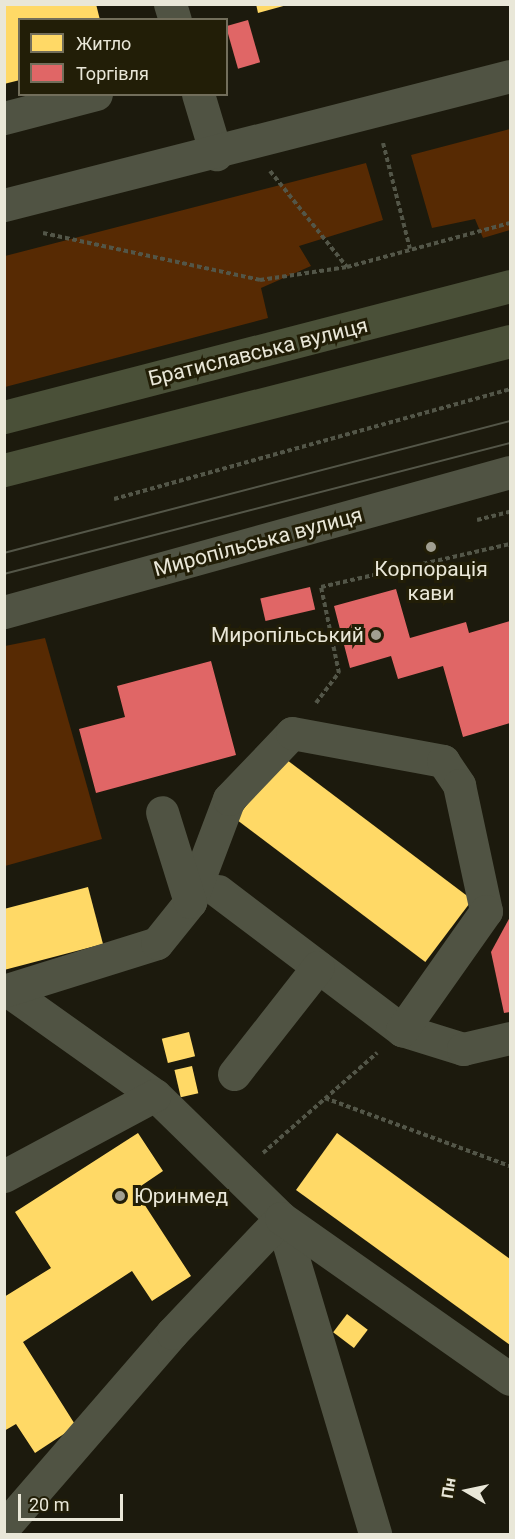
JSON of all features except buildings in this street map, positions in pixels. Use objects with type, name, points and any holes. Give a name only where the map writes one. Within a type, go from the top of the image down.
[{"type":"main road","name":"Братиславська вулиця","points":[[4,417],[510,286]]},
{"type":"main road","points":[[4,470],[510,341]]},
{"type":"street","points":[[4,205],[216,154],[510,76]]},
{"type":"street","points":[[4,118],[88,96]]},
{"type":"street","points":[[199,96],[216,154]]},
{"type":"street","name":"Миропільська вулиця","points":[[4,612],[510,472]]},
{"type":"street","points":[[6,991],[157,942],[204,897],[229,799],[292,733],[443,761],[459,785],[486,911],[402,1030]]},
{"type":"street","points":[[162,812],[204,897],[318,967],[402,1030],[463,1049],[510,1038]]},
{"type":"street","points":[[234,1074],[318,967]]},
{"type":"street","points":[[6,991],[154,1095],[240,1173],[281,1218],[510,1379]]},
{"type":"street","points":[[4,1176],[154,1095]]},
{"type":"street","points":[[4,1527],[172,1333],[281,1218]]},
{"type":"street","points":[[281,1218],[375,1534]]},
{"type":"path","points":[[375,111],[410,249]]},
{"type":"path","points":[[249,145],[348,267]]},
{"type":"path","points":[[39,232],[260,280],[348,267],[510,223]]},
{"type":"path","points":[[114,499],[510,389]]},
{"type":"path","points":[[473,521],[510,512]]},
{"type":"path","points":[[308,712],[339,673],[321,587],[510,544]]},
{"type":"path","points":[[240,1173],[402,1030]]},
{"type":"path","points":[[325,1098],[510,1166]]},
{"type":"shaded area","points":[[510,129],[510,230],[483,238],[475,219],[432,228],[411,155]]},
{"type":"shaded area","points":[[366,163],[383,220],[299,246],[311,266],[261,288],[268,318],[5,387],[5,256]]},
{"type":"shaded area","points":[[45,638],[102,839],[5,866],[5,646]]},
{"type":"tram line","points":[[4,553],[510,421]]},
{"type":"tram line","points":[[4,574],[510,443]]},
{"type":"place","name":"Корпорація кави","points":[[431,547]]},
{"type":"place","name":"Миропільський","points":[[376,635]]},
{"type":"place","name":"Юринмед","points":[[120,1196]]}]
